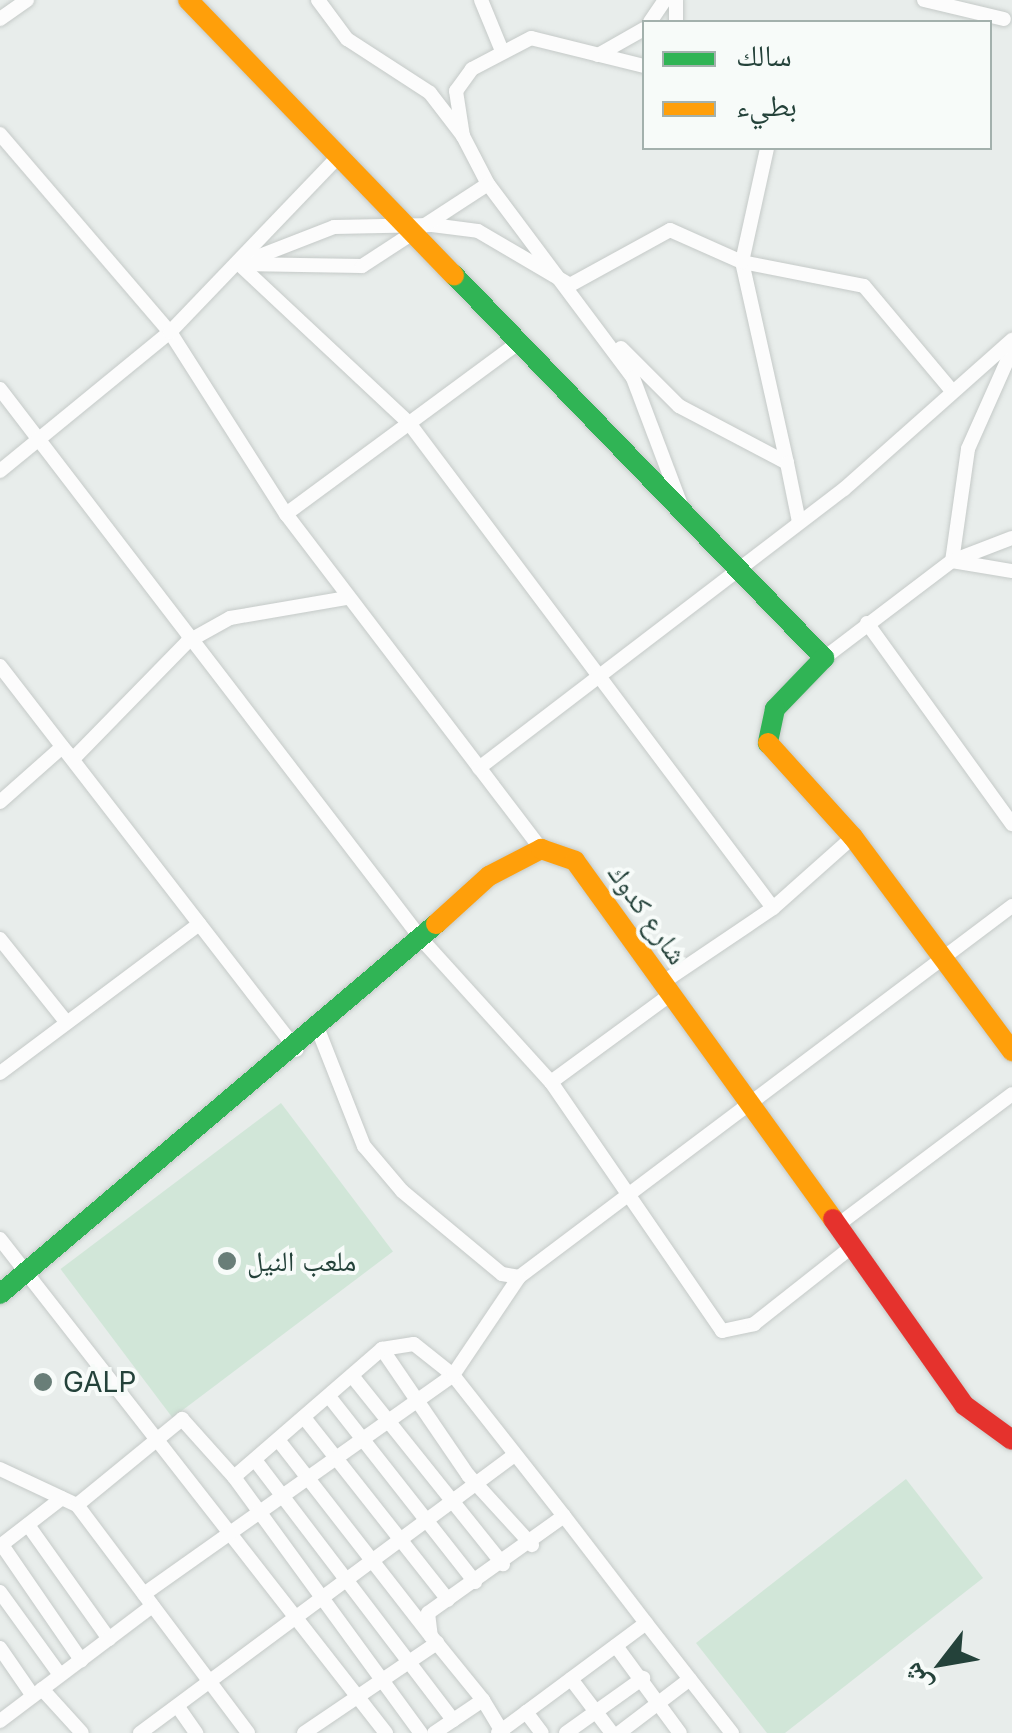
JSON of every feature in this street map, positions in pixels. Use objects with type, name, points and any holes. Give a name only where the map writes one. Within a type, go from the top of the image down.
[{"type":"street","points":[[0,19],[28,0]]},
{"type":"street","points":[[188,0],[339,156],[418,229],[519,342],[684,514],[732,572],[824,658]]},
{"type":"street","points":[[318,0],[347,39],[430,93],[463,136],[488,184],[570,285],[632,378],[684,514]]},
{"type":"street","points":[[480,0],[502,52]]},
{"type":"street","points":[[924,0],[1001,20]]},
{"type":"street","points":[[598,55],[642,29]]},
{"type":"street","points":[[463,136],[456,91],[502,52],[531,38],[642,66]]},
{"type":"street","points":[[0,134],[170,332],[286,514],[541,849],[489,876],[423,942],[320,1032],[0,1294]]},
{"type":"street","points":[[767,150],[742,262],[799,522]]},
{"type":"street","points":[[0,472],[170,332],[339,156]]},
{"type":"street","points":[[239,264],[362,266],[488,184]]},
{"type":"street","points":[[239,264],[334,228],[478,230],[570,285]]},
{"type":"street","points":[[570,285],[670,230],[742,262],[864,286],[952,392]]},
{"type":"street","points":[[239,264],[409,423],[773,908]]},
{"type":"street","points":[[595,322],[679,406],[787,463]]},
{"type":"street","points":[[479,768],[601,682],[732,572],[799,522],[1012,340]]},
{"type":"street","points":[[286,514],[519,342]]},
{"type":"street","points":[[952,562],[968,450],[1012,350]]},
{"type":"street","points":[[0,389],[187,642],[423,942],[551,1082],[628,1201],[722,1331],[754,1324],[854,1245]]},
{"type":"street","points":[[1012,538],[952,562],[824,658],[775,709],[768,742],[853,837],[1012,1050]]},
{"type":"street","points":[[952,562],[1012,571]]},
{"type":"street","points":[[74,760],[187,642],[230,618],[347,598]]},
{"type":"street","points":[[867,623],[1012,824]]},
{"type":"street","points":[[0,666],[297,1050]]},
{"type":"street","points":[[0,802],[62,748],[74,760]]},
{"type":"street","points":[[551,1082],[773,908],[853,837]]},
{"type":"street","name":"شارع كدوك","points":[[541,849],[574,861],[594,880],[747,1105],[854,1245],[964,1405],[1012,1440]]},
{"type":"street","points":[[2,1714],[109,1638],[148,1600],[232,1532],[453,1375],[519,1277],[628,1201],[747,1105],[1012,906]]},
{"type":"street","points":[[0,1073],[199,924]]},
{"type":"street","points":[[0,939],[68,1022]]},
{"type":"street","points":[[320,1032],[364,1146],[402,1192],[502,1274],[519,1277]]},
{"type":"street","points":[[838,1224],[1012,1094]]},
{"type":"street","points":[[0,1239],[386,1733]]},
{"type":"street","points":[[234,1477],[306,1420],[382,1349],[414,1344],[453,1375],[730,1732]]},
{"type":"street","points":[[382,1349],[468,1475],[482,1481],[532,1545]]},
{"type":"street","points":[[353,1377],[503,1564]]},
{"type":"street","points":[[331,1398],[366,1437],[475,1582]]},
{"type":"street","points":[[77,1505],[182,1419],[234,1477],[421,1733]]},
{"type":"street","points":[[306,1420],[448,1600]]},
{"type":"street","points":[[279,1441],[483,1700],[501,1732],[646,1624]]},
{"type":"street","points":[[140,1733],[157,1728],[178,1707],[515,1454]]},
{"type":"street","points":[[256,1460],[286,1494],[454,1720]]},
{"type":"street","points":[[1,1469],[77,1505],[248,1733]]},
{"type":"street","points":[[62,1498],[1,1546],[81,1660]]},
{"type":"street","points":[[434,1640],[428,1614],[532,1545],[564,1516]]},
{"type":"street","points":[[28,1525],[109,1638]]},
{"type":"street","points":[[0,1592],[60,1675]]},
{"type":"street","points":[[307,1732],[412,1660],[434,1640]]},
{"type":"street","points":[[616,1646],[643,1678],[675,1731]]},
{"type":"street","points":[[0,1648],[38,1692],[82,1733]]},
{"type":"street","points":[[566,1733],[643,1678]]},
{"type":"street","points":[[572,1679],[616,1733],[690,1679]]},
{"type":"street","points":[[434,1733],[483,1700]]},
{"type":"street","points":[[178,1707],[196,1733]]},
{"type":"street","points":[[526,1712],[542,1733]]},
{"type":"green space","name":"ملعب النيل","points":[[281,1103],[393,1252],[173,1418],[61,1269]]},
{"type":"green space","points":[[906,1479],[983,1578],[785,1733],[767,1733],[696,1643]]},
{"type":"traffic: fast","points":[[454,275],[824,658],[775,709],[768,743]]},
{"type":"traffic: fast","points":[[0,1294],[436,924]]},
{"type":"traffic: slow","points":[[188,0],[454,275]]},
{"type":"traffic: slow","points":[[768,743],[853,837],[1012,1051]]},
{"type":"traffic: slow","points":[[436,924],[489,876],[541,849],[575,861],[833,1219]]},
{"type":"traffic: jam","points":[[833,1219],[964,1405],[1012,1440]]},
{"type":"place","name":"ملعب النيل","points":[[227,1261]]},
{"type":"place","name":"GALP","points":[[43,1382]]}]
